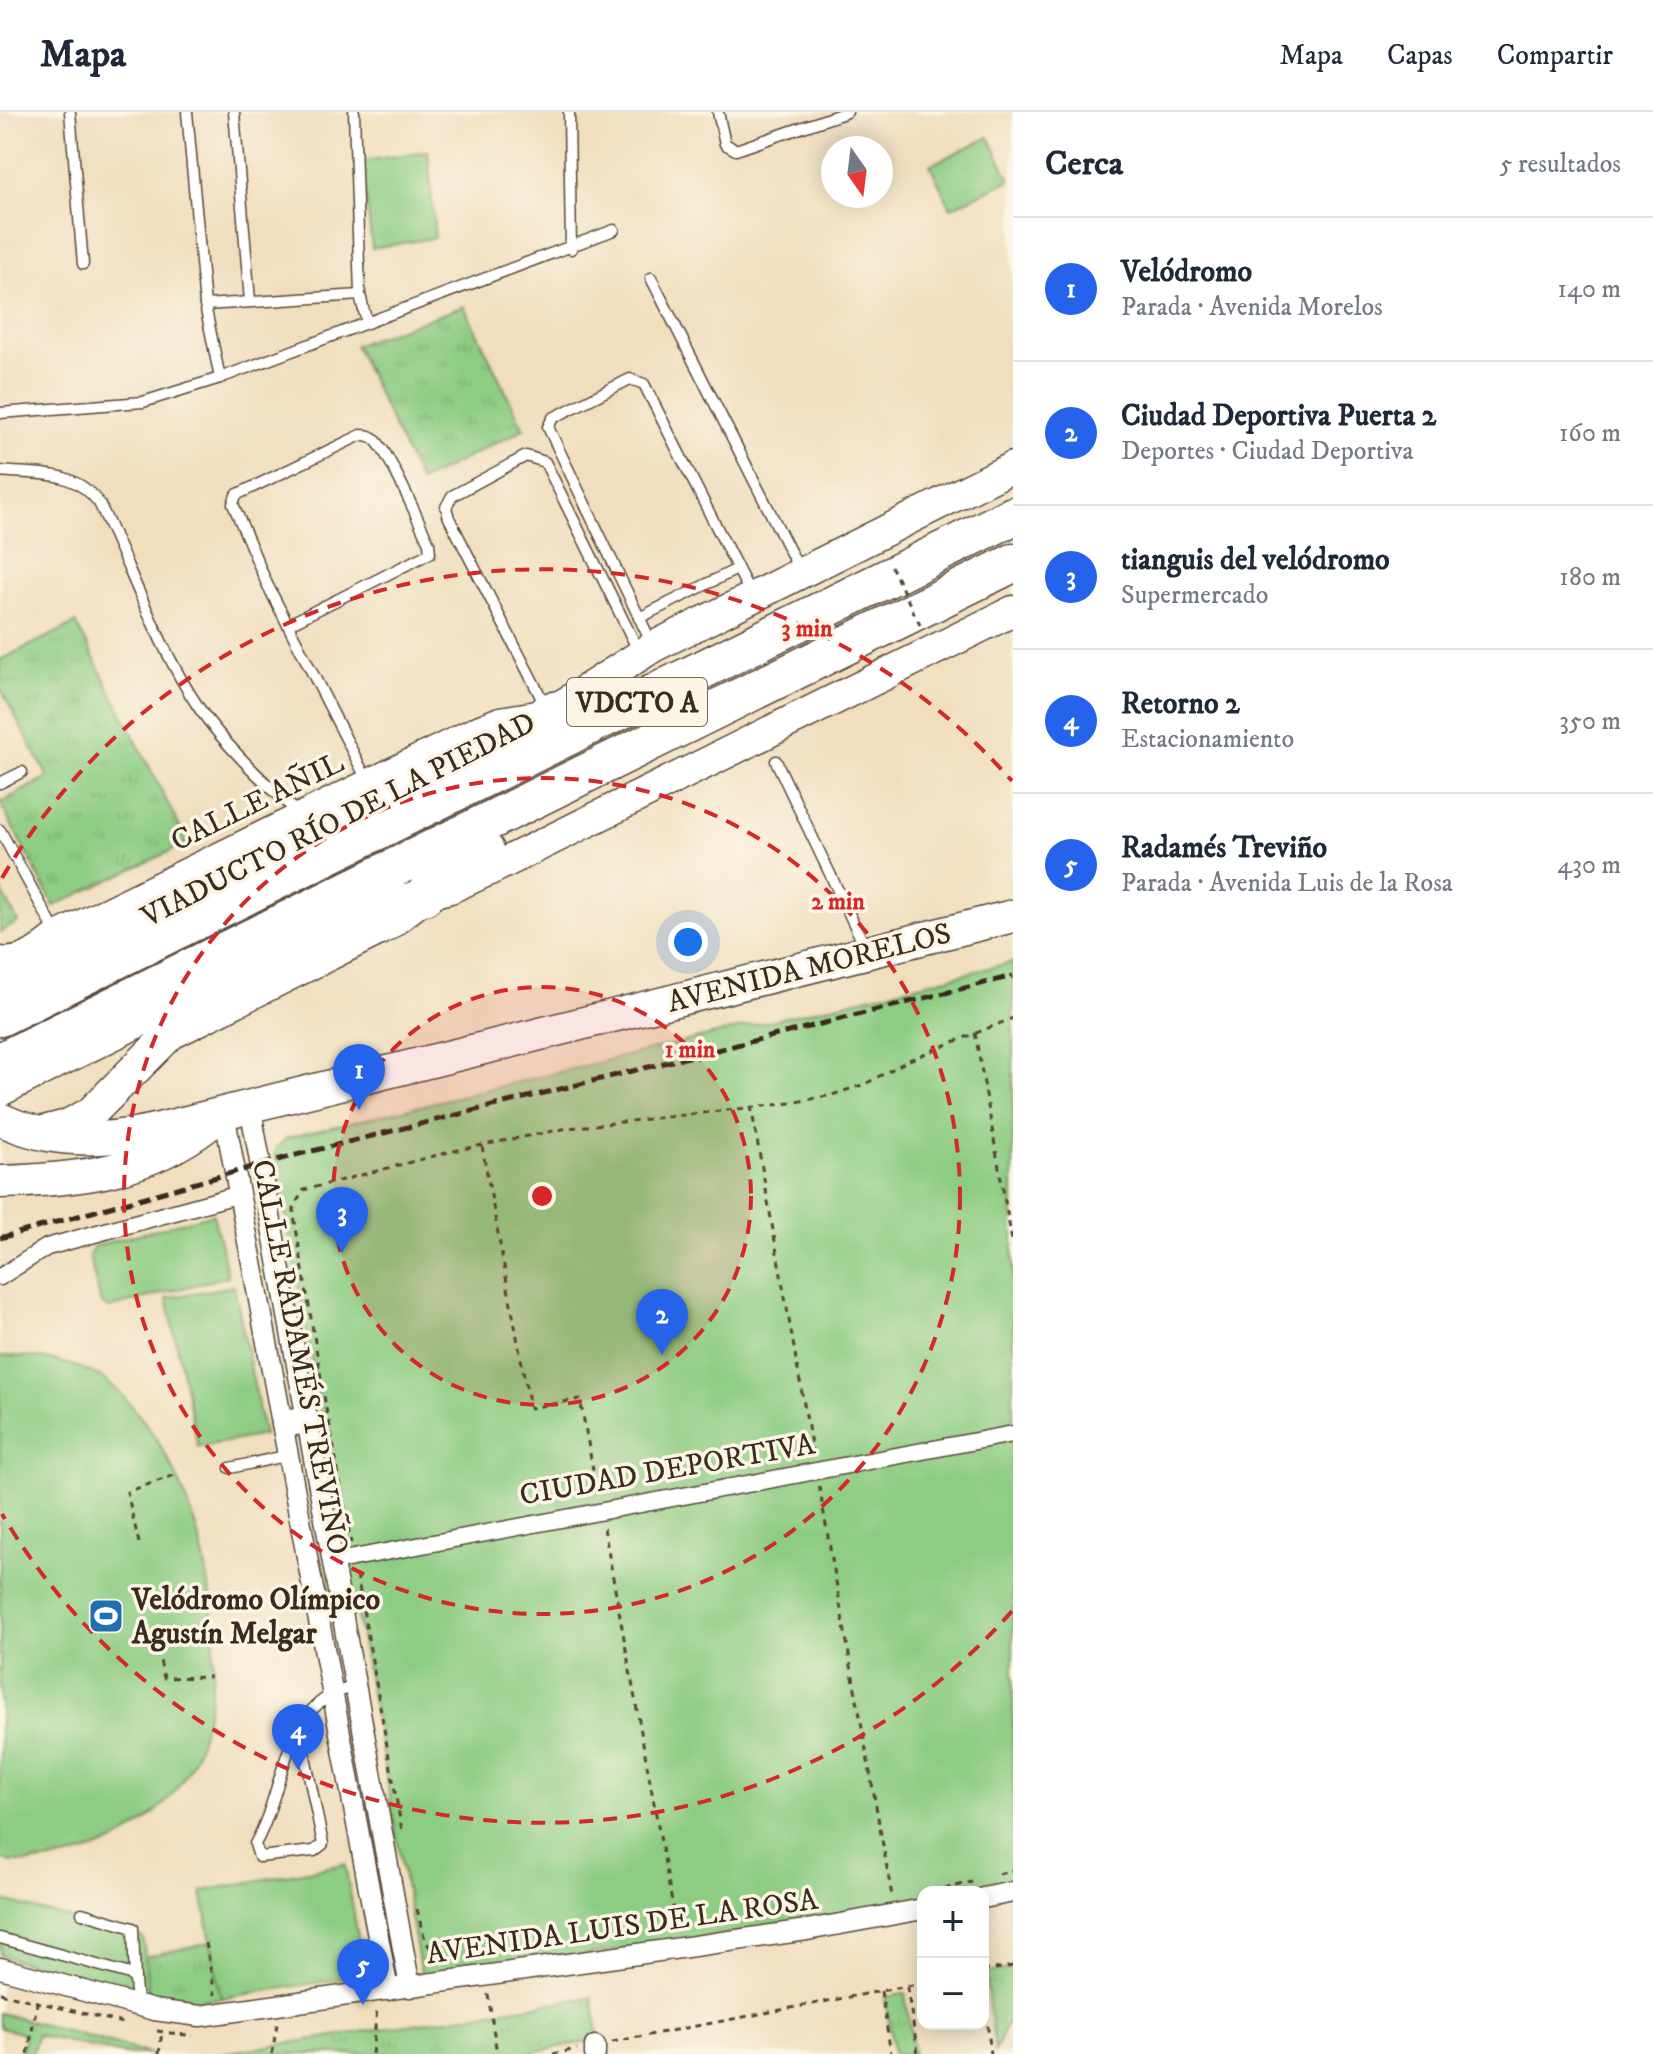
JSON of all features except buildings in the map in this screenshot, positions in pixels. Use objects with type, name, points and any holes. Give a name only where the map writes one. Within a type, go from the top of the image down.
[{"type":"highway","name":"VIADUCTO RÍO DE LA PIEDAD","points":[[0,1017],[1013,516]]},
{"type":"highway","name":"VDCTO A","points":[[0,1062],[1013,563]]},
{"type":"highway","points":[[549,712],[576,707],[741,639],[785,628]]},
{"type":"highway","points":[[424,896],[431,884],[451,868],[715,732],[846,646]]},
{"type":"main road","name":"VIADUCTO RÍO DE LA PIEDAD","points":[[0,988],[512,737],[647,651],[1013,467]]},
{"type":"main road","points":[[0,1091],[364,910],[424,896],[496,867],[1013,611]]},
{"type":"main road","points":[[37,1133],[67,1126],[90,1114],[171,1033],[387,925],[424,896]]},
{"type":"main road","name":"AVENIDA MORELOS","points":[[0,1119],[37,1133],[79,1140],[103,1139],[237,1110],[1013,916]]},
{"type":"main road","points":[[0,1182],[77,1178],[131,1166],[169,1152],[237,1110]]},
{"type":"street","name":"CALLE AÑIL","points":[[0,960],[26,957],[57,935],[500,720],[549,712]]},
{"type":"street","name":"CALLE RADAMÉS TREVIÑO","points":[[237,1110],[240,1194],[332,1562],[410,1987]]},
{"type":"street","name":"CALLE RADAMÉS TREVIÑO","points":[[237,1110],[295,1422],[290,1455],[388,1990]]},
{"type":"street","points":[[0,1277],[47,1247],[240,1194]]},
{"type":"street","name":"CIUDAD DEPORTIVA","points":[[332,1562],[1013,1434]]},
{"type":"street","points":[[989,1897],[1013,1892]]},
{"type":"street","name":"AVENIDA LUIS DE LA ROSA","points":[[0,1968],[137,2005],[200,2016],[807,1930],[917,1910]]},
{"type":"lane","points":[[70,112],[83,264]]},
{"type":"lane","points":[[187,112],[205,305],[220,378]]},
{"type":"lane","points":[[234,112],[250,301]]},
{"type":"lane","points":[[354,112],[360,295],[367,323]]},
{"type":"lane","points":[[569,112],[571,249]]},
{"type":"lane","points":[[718,112],[725,144],[736,150],[847,112]]},
{"type":"lane","points":[[0,413],[143,402],[220,378],[571,249],[614,230]]},
{"type":"lane","points":[[651,278],[801,572]]},
{"type":"lane","points":[[205,305],[360,295]]},
{"type":"lane","points":[[647,651],[639,618],[548,427],[553,418],[630,379],[644,384],[752,597]]},
{"type":"lane","points":[[289,624],[430,553],[429,543],[375,439],[361,435],[236,495],[234,513],[289,624],[368,782]]},
{"type":"lane","points":[[549,712],[449,518],[446,507],[452,496],[526,456],[545,462],[647,651]]},
{"type":"lane","points":[[0,471],[68,478],[86,485],[99,503],[171,659],[200,709],[278,795],[302,816]]},
{"type":"lane","points":[[639,618],[737,569]]},
{"type":"lane","points":[[776,761],[868,953]]},
{"type":"lane","points":[[0,783],[22,772]]},
{"type":"lane","points":[[0,830],[57,935]]},
{"type":"lane","points":[[230,1468],[290,1455]]},
{"type":"lane","points":[[299,1727],[323,1844],[314,1851],[259,1857],[255,1844],[299,1727],[316,1702],[334,1691],[355,1687]]},
{"type":"lane","points":[[82,1913],[133,1928],[137,2005]]},
{"type":"lane","points":[[0,1938],[122,1970],[135,1980]]},
{"type":"path","points":[[891,566],[920,625]]},
{"type":"path","points":[[402,1831],[294,1216],[298,1196],[316,1187],[507,1139],[568,1128],[791,1103],[865,1084],[909,1060],[1013,1018]]},
{"type":"path","points":[[975,1033],[1013,1246]]},
{"type":"path","points":[[751,1106],[893,1899]]},
{"type":"path","points":[[139,1543],[127,1492],[175,1475]]},
{"type":"path","points":[[155,1638],[164,1678],[210,1677]]},
{"type":"path","points":[[416,1908],[426,1944],[433,1953],[448,1960],[463,1960]]},
{"type":"path","points":[[677,1930],[691,1928]]},
{"type":"path","points":[[206,1943],[217,2004]]},
{"type":"path","points":[[989,1970],[1013,1966]]},
{"type":"path","points":[[553,2054],[595,2050],[917,1984]]},
{"type":"path","points":[[907,1986],[918,2054]]},
{"type":"path","points":[[881,1991],[891,2054]]},
{"type":"path","points":[[488,1993],[497,2054]]},
{"type":"path","points":[[28,2054],[38,2002]]},
{"type":"path","points":[[372,2054],[377,2009]]},
{"type":"path","points":[[272,2054],[277,2024]]},
{"type":"path","points":[[988,2030],[991,2054]]},
{"type":"path","points":[[159,2054],[162,2032]]},
{"type":"green space","points":[[989,137],[1010,180],[951,208],[930,165]]},
{"type":"green space","points":[[428,151],[435,238],[372,248],[362,161]]},
{"type":"green space","points":[[464,306],[524,429],[420,482],[355,345]]},
{"type":"green space","points":[[76,623],[188,843],[54,906],[0,803],[48,777],[0,688],[0,660]]},
{"type":"green space","points":[[0,888],[18,922],[0,933]]},
{"type":"green space","points":[[1013,962],[1013,1889],[917,1886],[917,1906],[422,1979],[275,1154],[277,1147],[287,1138]]},
{"type":"green space","points":[[213,1214],[228,1276],[109,1308],[101,1303],[89,1256],[94,1246]]},
{"type":"green space","points":[[234,1286],[264,1435],[198,1447],[167,1298]]},
{"type":"green space","name":"Velódromo Olímpico Agustín Melgar","points":[[0,1356],[41,1358],[93,1373],[110,1384],[139,1415],[163,1450],[198,1533],[208,1579],[213,1625],[213,1671],[207,1715],[195,1756],[177,1789],[150,1817],[119,1839],[84,1853],[42,1861],[0,1860]]},
{"type":"green space","points":[[345,1864],[365,1975],[221,1998],[202,1891]]},
{"type":"green space","points":[[0,1900],[143,1937],[149,1995],[0,1956]]},
{"type":"green space","points":[[211,1942],[221,1998],[182,2002],[149,1995],[144,1957]]},
{"type":"green space","points":[[1013,1968],[1013,2011],[995,2051],[989,2005],[989,1973]]},
{"type":"green space","points":[[905,1994],[914,2054],[894,2054],[885,1997]]},
{"type":"green space","points":[[592,1997],[599,2040],[520,2054],[215,2054]]},
{"type":"green space","points":[[0,2013],[151,2054],[123,2054],[37,2035],[32,2054],[21,2054],[25,2034],[0,2028]]},
{"type":"railway","points":[[0,1238],[288,1157],[1013,976]]},
{"type":"place","name":"Velódromo","points":[[359,1110]]},
{"type":"place","name":"tianguis del velódromo","points":[[342,1253]]},
{"type":"place","name":"Ciudad Deportiva Puerta 2","points":[[662,1355]]},
{"type":"place","name":"Velódromo Olímpico Agustín Melgar","points":[[106,1616]]},
{"type":"place","name":"Retorno 2","points":[[298,1770]]},
{"type":"place","name":"Radamés Treviño","points":[[363,2005]]}]
